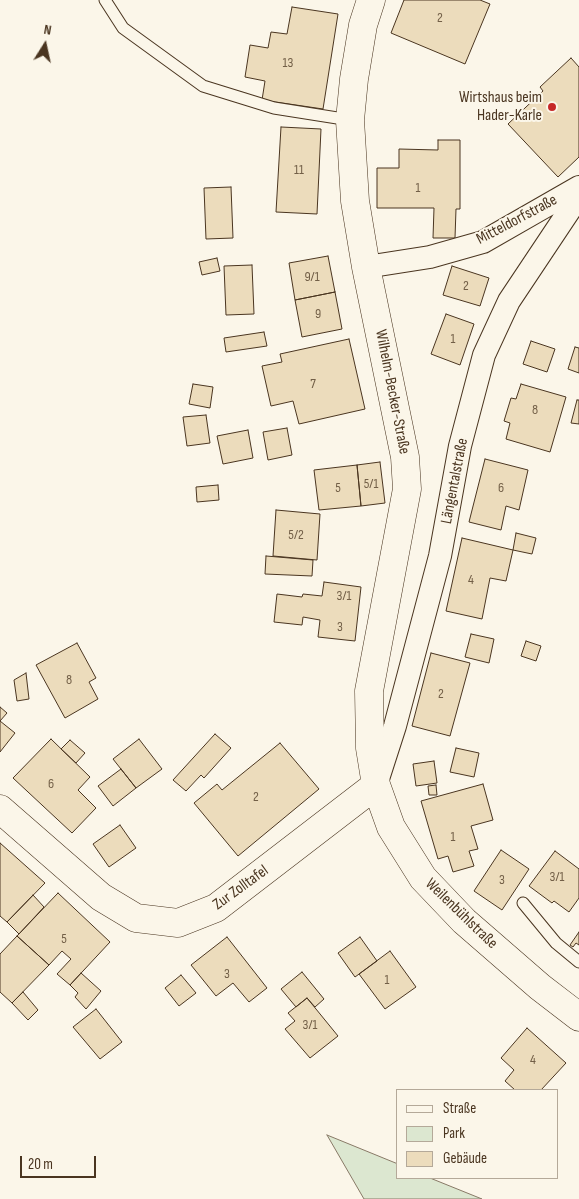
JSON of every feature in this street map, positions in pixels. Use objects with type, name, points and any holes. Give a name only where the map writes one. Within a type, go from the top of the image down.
[{"type":"street","name":"Wilhelm-Becker-Straße","points":[[371,0],[363,25],[355,70],[350,120],[355,201],[366,267],[405,457],[407,489],[370,691],[370,748],[376,785]]},
{"type":"street","name":"Mitteldorfstraße","points":[[366,267],[430,257],[483,242],[579,188]]},
{"type":"street","name":"Längentalstraße","points":[[376,785],[395,726],[440,556],[460,446],[484,355],[509,301],[579,196]]},
{"type":"street","name":"Zur Zolltafel","points":[[0,809],[101,897],[136,918],[178,923],[216,908],[376,785]]},
{"type":"street","name":"Weilenbühlstraße","points":[[376,785],[391,827],[424,878],[464,921],[540,987],[579,1017]]},
{"type":"lane","points":[[105,0],[123,28],[203,86],[274,108],[350,120]]},
{"type":"lane","points":[[523,903],[556,943],[579,962]]},
{"type":"green space","points":[[327,1135],[396,1163],[396,1179],[432,1179],[482,1199],[364,1199]]},
{"type":"building","points":[[404,0],[480,0],[490,4],[465,64],[391,33]]},
{"type":"building","points":[[292,7],[338,14],[323,109],[262,100],[265,81],[245,77],[250,45],[268,48],[271,32],[287,34]]},
{"type":"building","name":"Wirtshaus beim Hader-Karle","points":[[571,58],[579,67],[579,157],[558,177],[508,124],[543,91],[540,87]]},
{"type":"building","points":[[281,127],[321,129],[317,214],[276,212]]},
{"type":"building","points":[[438,140],[460,140],[460,209],[456,209],[455,238],[433,238],[434,208],[377,208],[377,168],[399,168],[399,149],[438,150]]},
{"type":"building","points":[[231,187],[233,238],[206,239],[204,188]]},
{"type":"building","points":[[328,256],[335,292],[295,300],[289,263]]},
{"type":"building","points":[[217,258],[220,271],[202,275],[199,262]]},
{"type":"building","points":[[252,265],[254,314],[226,315],[224,266]]},
{"type":"building","points":[[452,266],[489,278],[480,306],[443,295]]},
{"type":"building","points":[[335,292],[342,329],[302,337],[295,300]]},
{"type":"building","points":[[446,314],[474,324],[460,365],[431,354]]},
{"type":"building","points":[[264,332],[267,346],[226,352],[224,338]]},
{"type":"building","points":[[349,339],[365,409],[299,424],[293,401],[271,406],[262,366],[282,362],[280,354]]},
{"type":"building","points":[[531,341],[555,349],[547,372],[523,364]]},
{"type":"building","points":[[575,347],[579,348],[579,373],[568,369]]},
{"type":"building","points":[[193,384],[213,387],[210,408],[189,404]]},
{"type":"building","points":[[521,384],[566,397],[550,452],[506,439],[510,423],[504,421],[511,398],[516,399]]},
{"type":"building","points":[[577,400],[579,400],[579,424],[571,423]]},
{"type":"building","points":[[206,415],[210,443],[187,446],[183,417]]},
{"type":"building","points":[[287,428],[292,455],[268,460],[263,432]]},
{"type":"building","points":[[248,430],[253,458],[223,464],[217,436]]},
{"type":"building","points":[[485,459],[528,470],[519,510],[506,506],[501,530],[469,522]]},
{"type":"building","points":[[380,462],[385,503],[361,506],[357,465]]},
{"type":"building","points":[[357,465],[361,506],[319,510],[314,470]]},
{"type":"building","points":[[218,485],[219,500],[197,502],[196,487]]},
{"type":"building","points":[[276,510],[320,514],[317,560],[273,556]]},
{"type":"building","points":[[516,533],[536,538],[532,554],[513,550]]},
{"type":"building","points":[[462,538],[513,550],[506,581],[490,578],[482,619],[446,611]]},
{"type":"building","points":[[266,556],[313,560],[312,576],[265,574]]},
{"type":"building","points":[[324,582],[361,587],[355,641],[318,637],[320,620],[303,617],[302,625],[274,622],[277,594],[302,597],[303,594],[322,596]]},
{"type":"building","points":[[471,634],[494,639],[489,663],[465,657]]},
{"type":"building","points":[[526,641],[541,646],[536,661],[521,656]]},
{"type":"building","points":[[77,643],[96,678],[89,682],[98,699],[65,718],[36,665]]},
{"type":"building","points":[[431,653],[470,663],[450,736],[412,726]]},
{"type":"building","points":[[26,673],[29,699],[17,701],[14,680]]},
{"type":"building","points":[[0,707],[7,713],[0,721]]},
{"type":"building","points":[[0,721],[15,733],[0,752]]},
{"type":"building","points":[[215,734],[231,748],[204,778],[201,775],[186,791],[173,780]]},
{"type":"building","points":[[51,739],[90,777],[78,790],[96,808],[72,833],[13,778]]},
{"type":"building","points":[[139,739],[162,769],[136,788],[113,759]]},
{"type":"building","points":[[70,740],[85,753],[76,763],[61,749]]},
{"type":"building","points":[[280,743],[319,789],[238,856],[194,803],[217,784],[222,790]]},
{"type":"building","points":[[456,748],[479,753],[474,777],[450,772]]},
{"type":"building","points":[[434,761],[437,783],[416,786],[413,764]]},
{"type":"building","points":[[121,769],[136,788],[113,806],[98,786]]},
{"type":"building","points":[[483,784],[493,820],[471,826],[478,849],[469,851],[474,866],[453,872],[448,856],[438,859],[421,801]]},
{"type":"building","points":[[436,785],[437,795],[429,795],[428,786]]},
{"type":"building","points":[[120,825],[136,848],[109,867],[93,844]]},
{"type":"building","points":[[0,843],[45,883],[7,922],[0,916]]},
{"type":"building","points":[[501,850],[529,869],[502,910],[474,891]]},
{"type":"building","points":[[555,851],[579,869],[579,898],[569,912],[554,901],[552,903],[529,886]]},
{"type":"building","points":[[58,893],[110,942],[70,985],[57,974],[71,959],[62,951],[49,965],[17,936]]},
{"type":"building","points":[[33,895],[44,907],[19,934],[7,922]]},
{"type":"building","points":[[579,932],[579,945],[576,943],[573,947],[570,945]]},
{"type":"building","points":[[17,936],[49,965],[12,1003],[0,992],[0,954]]},
{"type":"building","points":[[227,937],[267,988],[249,1002],[233,983],[216,996],[191,965]]},
{"type":"building","points":[[360,937],[377,961],[355,977],[338,953]]},
{"type":"building","points":[[390,951],[416,987],[385,1009],[359,974]]},
{"type":"building","points":[[302,972],[324,999],[315,1007],[307,998],[296,1007],[281,989]]},
{"type":"building","points":[[81,973],[101,991],[86,1009],[75,997],[78,993],[70,985]]},
{"type":"building","points":[[181,975],[196,993],[179,1006],[165,988]]},
{"type":"building","points":[[23,992],[38,1010],[28,1020],[12,1003]]},
{"type":"building","points":[[307,998],[338,1036],[310,1058],[285,1029],[295,1021],[288,1013]]},
{"type":"building","points":[[96,1009],[122,1042],[100,1059],[73,1027]]},
{"type":"building","points":[[527,1028],[566,1063],[542,1089],[514,1089],[505,1081],[514,1070],[501,1058]]},
{"type":"place","name":"Wirtshaus beim Hader-Karle","points":[[552,107]]}]
